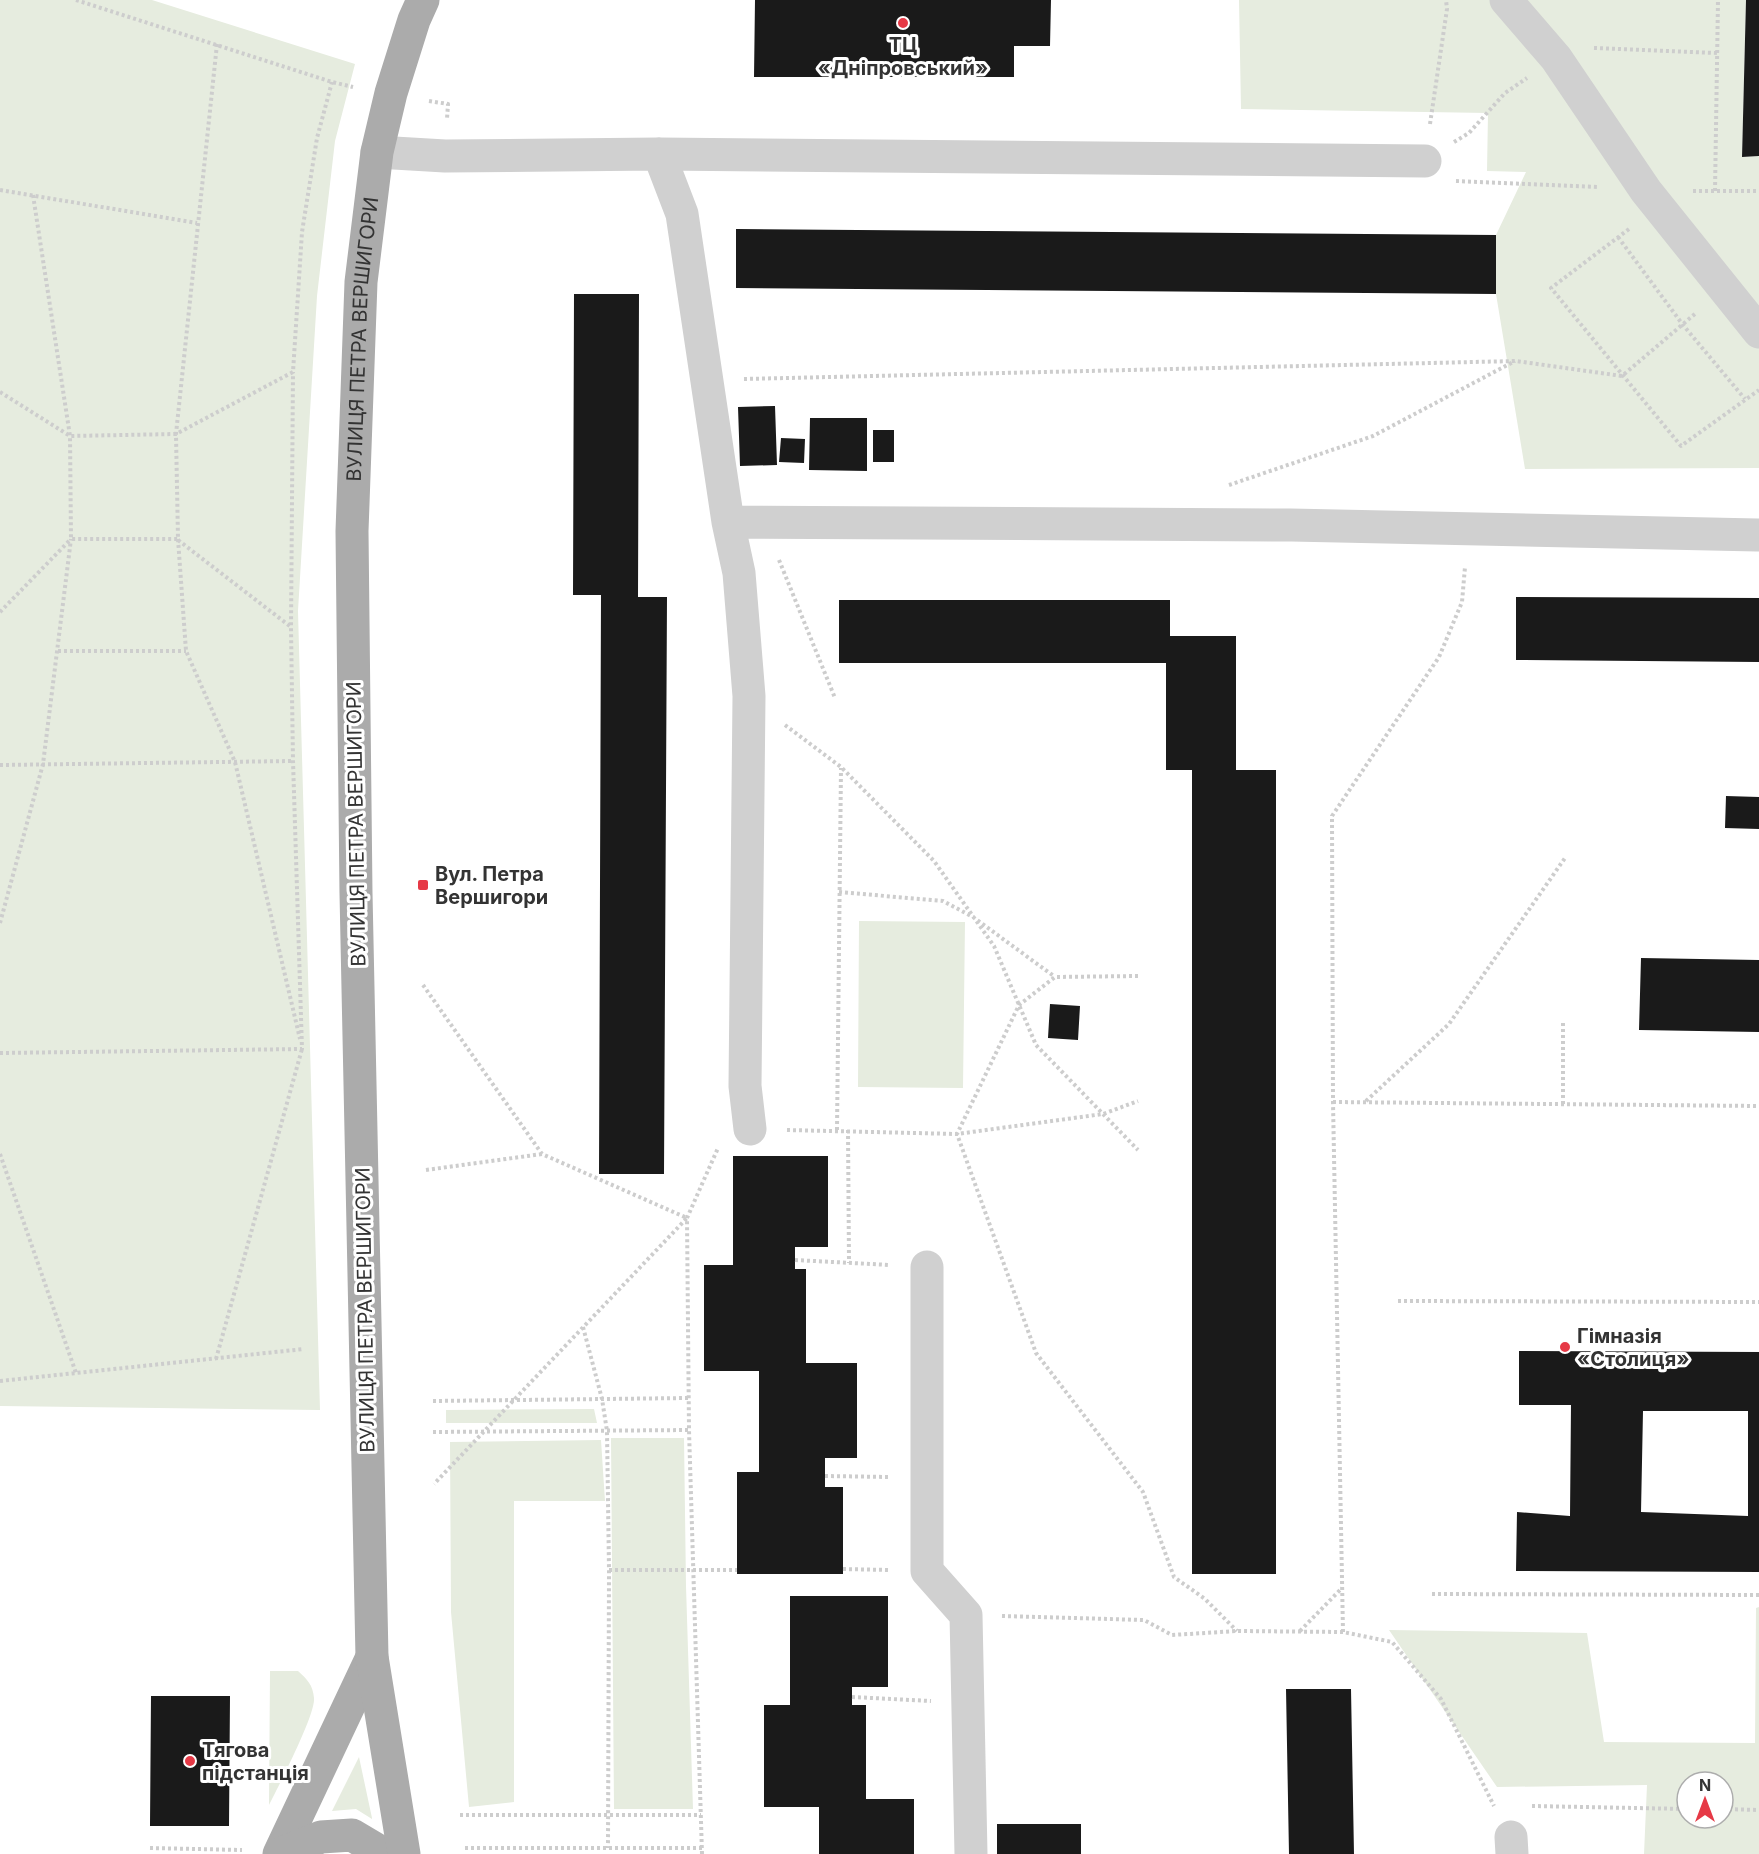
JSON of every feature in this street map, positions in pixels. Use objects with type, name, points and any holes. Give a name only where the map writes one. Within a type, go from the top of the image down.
[{"type":"main road","name":"ВУЛИЦЯ ПЕТРА ВЕРШИГОРИ","points":[[404,1854],[372,1657],[356,893],[352,531],[361,282],[378,152],[392,93],[414,20],[423,0]]},
{"type":"main road","name":"ВУЛИЦЯ ПЕТРА ВЕРШИГОРИ","points":[[269,1853],[372,1657]]},
{"type":"main road","points":[[269,1853],[321,1837],[352,1835],[384,1854]]},
{"type":"street","points":[[1506,0],[1556,58],[1646,191],[1759,332]]},
{"type":"street","points":[[378,152],[445,156],[658,154],[1425,161]]},
{"type":"street","points":[[658,154],[682,214],[728,522],[739,573],[748,696],[745,1086],[750,1129]]},
{"type":"street","points":[[728,522],[1291,525],[1757,535]]},
{"type":"street","points":[[927,1267],[927,1571],[966,1615],[971,1854]]},
{"type":"path","points":[[76,0],[332,82],[448,104],[445,156]]},
{"type":"path","points":[[1425,161],[1446,0]]},
{"type":"path","points":[[1715,191],[1718,0]]},
{"type":"path","points":[[217,44],[176,434],[177,539],[186,651],[235,762],[302,1049]]},
{"type":"path","points":[[1591,48],[1717,53]]},
{"type":"path","points":[[1425,161],[1469,133],[1505,93],[1556,58]]},
{"type":"path","points":[[216,1359],[302,1049],[291,628],[292,372],[302,232],[317,138],[332,82]]},
{"type":"path","points":[[1425,161],[1456,181],[1580,185],[1646,191],[1759,191]]},
{"type":"path","points":[[0,190],[197,223]]},
{"type":"path","points":[[0,923],[43,764],[71,539],[70,436],[33,195]]},
{"type":"path","points":[[1745,399],[1683,325],[1618,237],[1551,288],[1681,446],[1759,390]]},
{"type":"path","points":[[707,380],[1516,361],[1622,376],[1725,290]]},
{"type":"path","points":[[1227,486],[1373,436],[1516,361]]},
{"type":"path","points":[[0,392],[70,436],[176,434],[292,372]]},
{"type":"path","points":[[763,522],[835,698]]},
{"type":"path","points":[[1343,1632],[1333,1102],[1332,816],[1439,657],[1462,602],[1468,529]]},
{"type":"path","points":[[0,612],[71,539],[177,539],[291,628]]},
{"type":"path","points":[[58,651],[186,651]]},
{"type":"path","points":[[748,696],[841,767],[934,861],[994,946],[1036,1045],[1138,1150]]},
{"type":"path","points":[[0,765],[293,761]]},
{"type":"path","points":[[837,1130],[841,767]]},
{"type":"path","points":[[1366,1102],[1449,1024],[1565,858]]},
{"type":"path","points":[[839,892],[943,901],[973,917],[1055,977],[1138,976]]},
{"type":"path","points":[[1055,977],[1019,1005],[957,1134],[1036,1353],[1143,1492],[1173,1577],[1204,1599],[1237,1631]]},
{"type":"path","points":[[423,985],[542,1154],[687,1218]]},
{"type":"path","points":[[1563,1023],[1563,1104]]},
{"type":"path","points":[[0,1053],[302,1049]]},
{"type":"path","points":[[750,1129],[957,1134],[1103,1114],[1138,1101]]},
{"type":"path","points":[[1333,1102],[1759,1106]]},
{"type":"path","points":[[848,1130],[849,1263]]},
{"type":"path","points":[[434,1484],[687,1218],[718,1147]]},
{"type":"path","points":[[0,1154],[76,1373]]},
{"type":"path","points":[[426,1170],[542,1154]]},
{"type":"path","points":[[465,1848],[608,1848],[702,1851],[689,1430],[687,1218]]},
{"type":"path","points":[[795,1260],[927,1267]]},
{"type":"path","points":[[1398,1301],[1759,1302]]},
{"type":"path","points":[[583,1327],[603,1399],[607,1431],[608,1848]]},
{"type":"path","points":[[0,1381],[304,1349]]},
{"type":"path","points":[[433,1401],[689,1398]]},
{"type":"path","points":[[433,1432],[689,1430]]},
{"type":"path","points":[[825,1476],[927,1477]]},
{"type":"path","points":[[843,1569],[927,1571]]},
{"type":"path","points":[[609,1570],[737,1570]]},
{"type":"path","points":[[1300,1632],[1342,1588]]},
{"type":"path","points":[[1432,1594],[1759,1595]]},
{"type":"path","points":[[966,1615],[1144,1620],[1172,1635],[1237,1631],[1343,1632],[1392,1642],[1441,1699],[1494,1806]]},
{"type":"path","points":[[852,1697],[968,1702]]},
{"type":"path","points":[[1528,1806],[1675,1809]]},
{"type":"path","points":[[1735,1809],[1759,1810]]},
{"type":"path","points":[[460,1815],[701,1815]]},
{"type":"path","points":[[150,1848],[269,1853]]},
{"type":"shaded area","points":[[0,0],[152,0],[355,64],[335,141],[317,296],[298,611],[320,1410],[0,1406]]},
{"type":"shaded area","points":[[1239,0],[1746,0],[1742,157],[1759,156],[1759,468],[1525,469],[1496,294],[1496,235],[1526,172],[1487,171],[1488,113],[1241,109]]},
{"type":"shaded area","points":[[859,921],[965,922],[963,1088],[858,1087]]},
{"type":"shaded area","points":[[594,1409],[597,1423],[446,1423],[446,1410]]},
{"type":"shaded area","points":[[611,1438],[684,1438],[693,1809],[614,1809]]},
{"type":"shaded area","points":[[601,1440],[605,1501],[514,1501],[514,1802],[469,1807],[451,1612],[450,1442]]},
{"type":"shaded area","points":[[1759,1607],[1759,1854],[1644,1854],[1647,1785],[1497,1787],[1389,1630],[1587,1633],[1604,1742],[1755,1743],[1756,1608]]},
{"type":"shaded area","points":[[270,1671],[298,1671],[309,1683],[314,1698],[303,1734],[269,1805]]},
{"type":"shaded area","points":[[359,1757],[372,1819],[356,1809],[332,1811]]},
{"type":"building","name":"ТЦ «Дніпровський»","points":[[755,0],[1051,0],[1050,46],[1014,46],[1014,77],[754,77]]},
{"type":"building","points":[[1746,0],[1759,0],[1759,156],[1742,157]]},
{"type":"building","points":[[736,229],[1496,235],[1496,294],[736,288]]},
{"type":"building","points":[[574,294],[639,294],[638,597],[667,597],[664,1174],[599,1174],[601,595],[573,595]]},
{"type":"building","points":[[775,406],[777,465],[740,466],[738,407]]},
{"type":"building","points":[[810,418],[867,418],[867,471],[809,470]]},
{"type":"building","points":[[873,430],[894,430],[894,462],[873,462]]},
{"type":"building","points":[[781,438],[805,439],[804,463],[779,462]]},
{"type":"building","points":[[1516,597],[1759,598],[1759,662],[1516,660]]},
{"type":"building","points":[[839,600],[1170,600],[1170,636],[1236,636],[1236,770],[1276,770],[1276,1574],[1192,1574],[1192,770],[1166,770],[1166,663],[839,663]]},
{"type":"building","points":[[1726,796],[1759,797],[1759,829],[1725,828]]},
{"type":"building","points":[[1641,958],[1759,960],[1759,1032],[1639,1030]]},
{"type":"building","points":[[1050,1004],[1080,1006],[1078,1040],[1048,1038]]},
{"type":"building","points":[[733,1156],[828,1156],[828,1247],[795,1247],[795,1269],[806,1269],[806,1363],[857,1363],[857,1458],[825,1458],[825,1487],[843,1487],[843,1574],[737,1574],[737,1472],[759,1472],[759,1371],[704,1371],[704,1265],[733,1265]]},
{"type":"building","points":[[1519,1351],[1759,1352],[1759,1572],[1516,1571],[1517,1512],[1570,1516],[1571,1405],[1519,1405]],"holes":[[[1643,1411],[1748,1411],[1748,1516],[1641,1512]]]},
{"type":"building","points":[[790,1596],[888,1596],[888,1687],[852,1687],[852,1705],[866,1705],[866,1799],[914,1799],[914,1854],[819,1854],[819,1807],[764,1807],[764,1705],[790,1705]]},
{"type":"building","points":[[1286,1689],[1351,1689],[1354,1854],[1289,1854]]},
{"type":"building","name":"Тягова пiдстанцiя","points":[[151,1696],[230,1696],[229,1826],[150,1826]]},
{"type":"building","points":[[997,1824],[1081,1824],[1081,1854],[997,1854]]},
{"type":"place","name":"ТЦ «Дніпровський»","points":[[903,23]]},
{"type":"place","name":"Вул. Петра Вершигори","points":[[423,885]]},
{"type":"place","name":"Гімназія «Столиця»","points":[[1565,1347]]},
{"type":"place","name":"Тягова пiдстанцiя","points":[[190,1761]]}]
